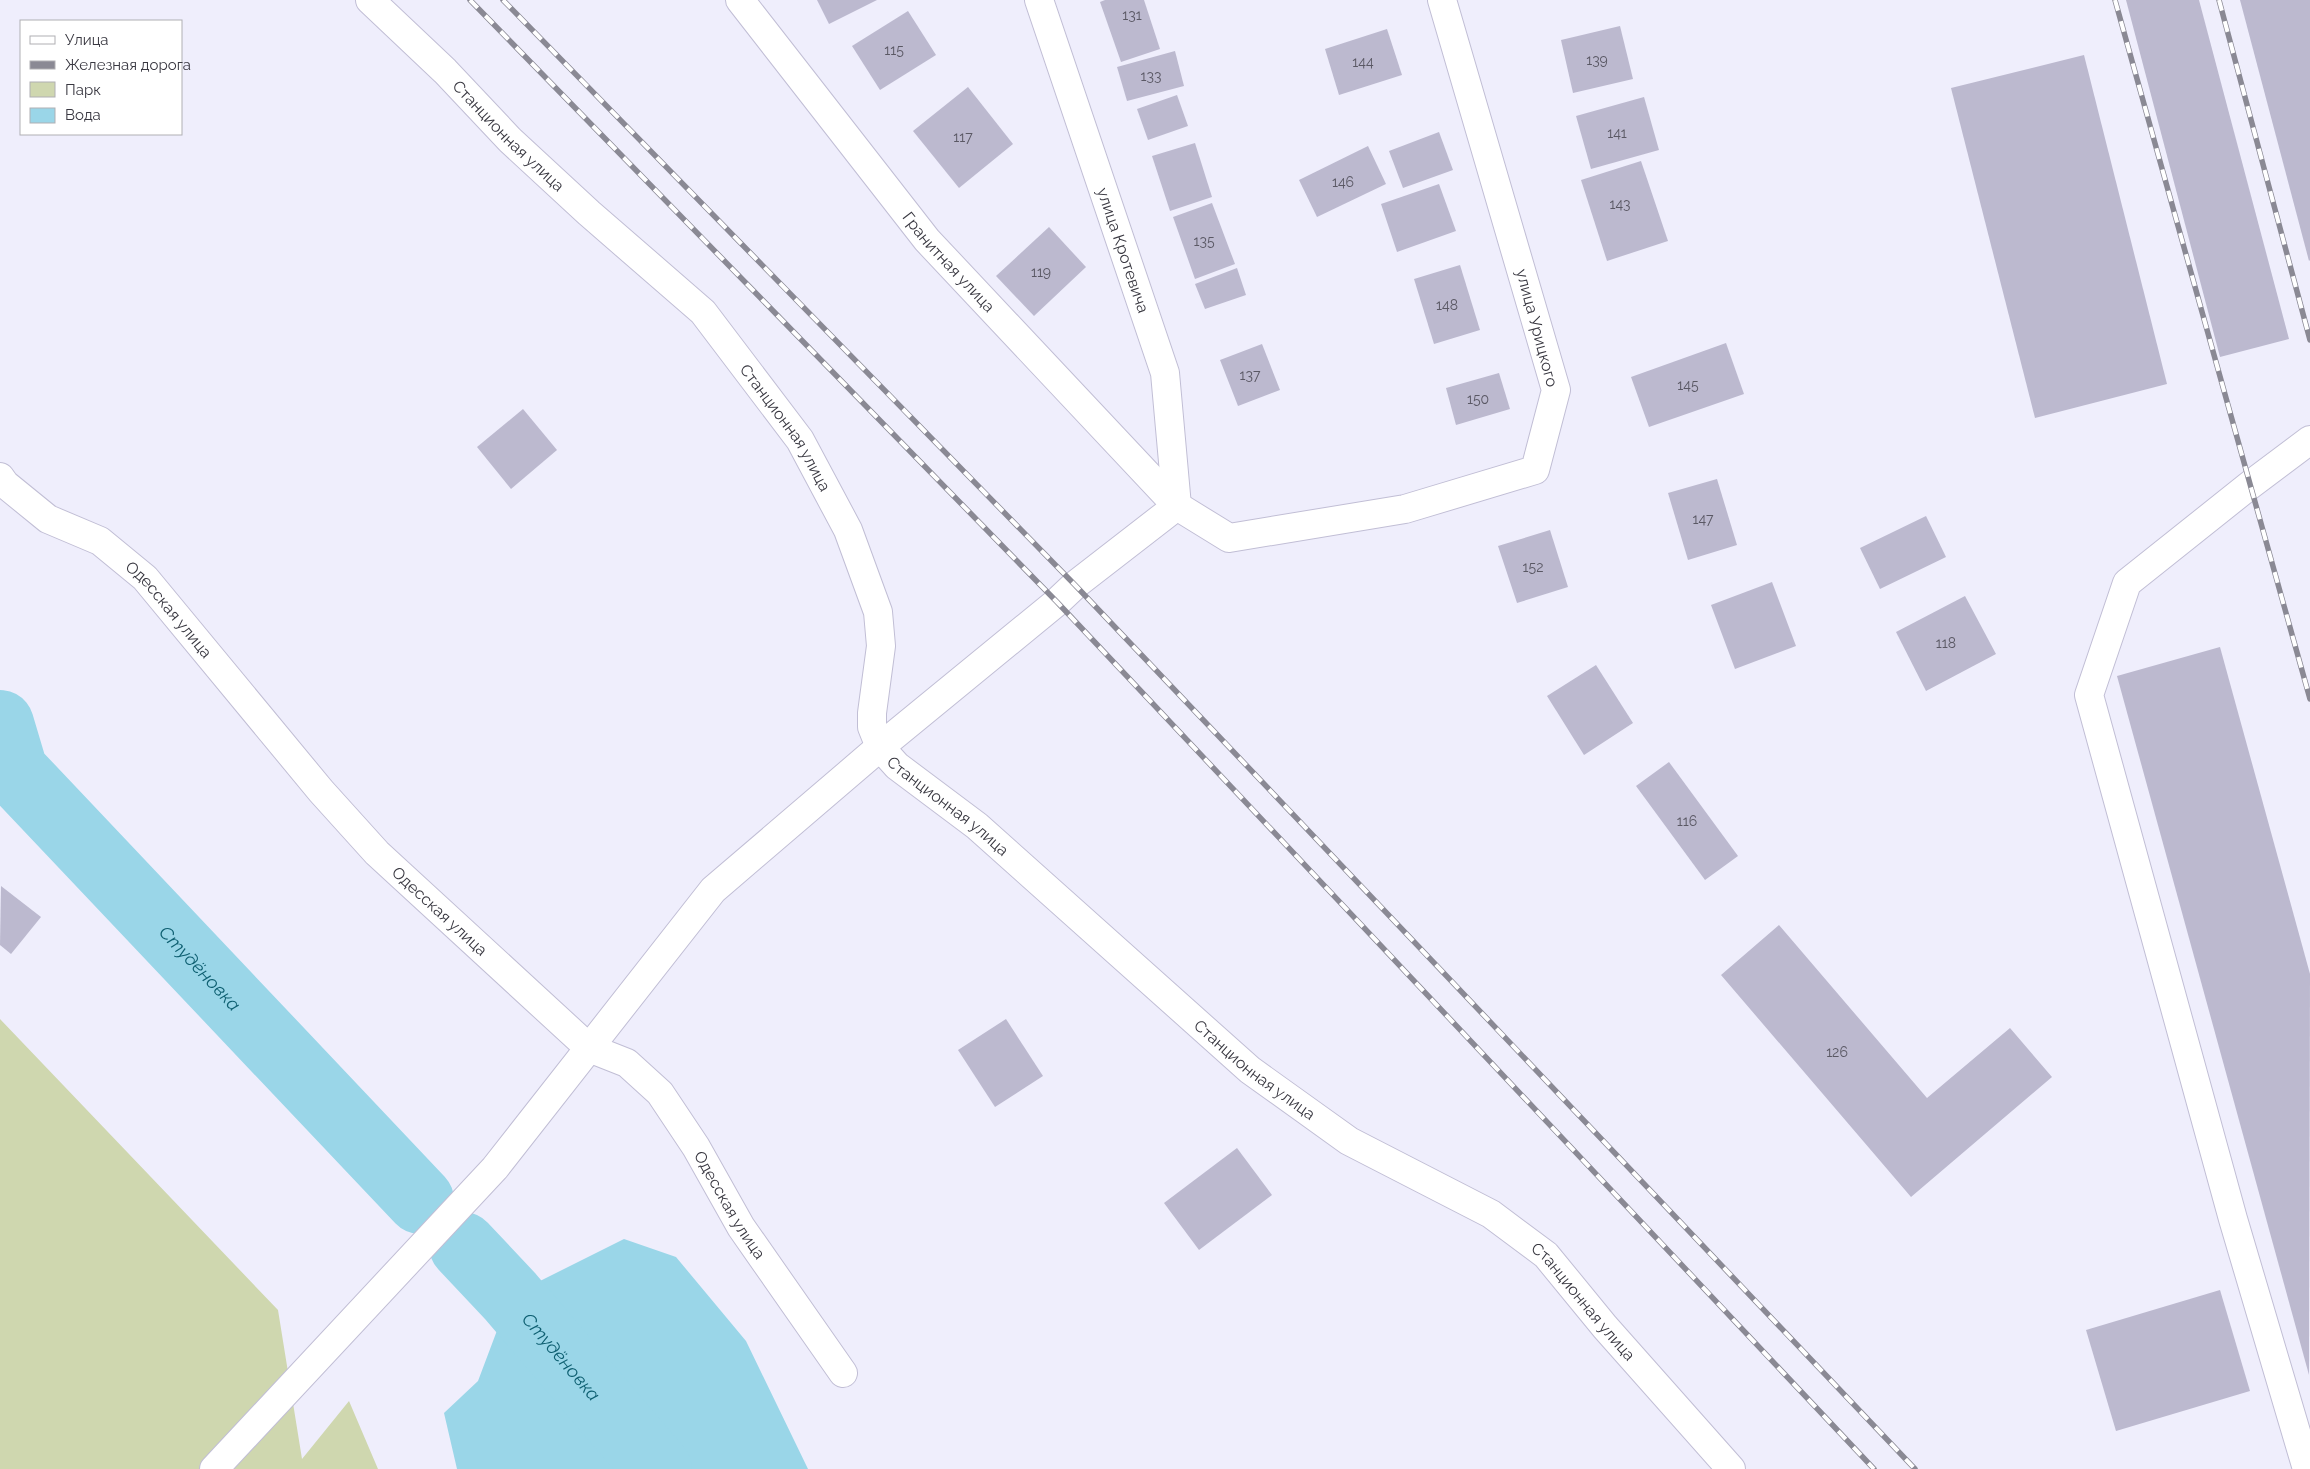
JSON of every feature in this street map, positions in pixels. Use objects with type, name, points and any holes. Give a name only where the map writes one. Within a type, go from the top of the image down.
[{"type":"street","name":"Станционная улица","points":[[370,0],[446,71],[510,140],[589,213],[703,312],[800,440],[848,530],[878,612],[881,646],[872,713],[872,727],[880,747],[897,766],[977,826],[1250,1070],[1349,1141],[1491,1214],[1546,1255],[1606,1327],[1731,1469]]},
{"type":"street","name":"Гранитная улица","points":[[740,0],[928,240],[1177,506]]},
{"type":"street","name":"улица Кротевича","points":[[1039,0],[1164,374],[1177,506]]},
{"type":"street","name":"улица Урицкого","points":[[1177,506],[1230,538],[1405,509],[1535,470],[1556,390],[1442,0]]},
{"type":"street","points":[[2307,1469],[2233,1218],[2089,695],[2127,583],[2310,440]]},
{"type":"street","name":"Одесская улица","points":[[0,477],[5,484],[48,519],[100,541],[144,578],[321,791],[378,853],[589,1048],[627,1062],[660,1093],[696,1147],[741,1227],[843,1373]]},
{"type":"street","points":[[214,1469],[495,1168],[713,890],[880,747],[1058,602],[1075,584],[1177,506]]},
{"type":"green space","points":[[0,1019],[278,1310],[302,1459],[349,1401],[378,1469],[0,1469]]},
{"type":"water","points":[[624,1239],[676,1257],[746,1341],[808,1469],[457,1469],[444,1413],[478,1381],[510,1296]]},
{"type":"building","points":[[817,0],[877,0],[829,24]]},
{"type":"building","points":[[1105,0],[1144,0],[1160,49],[1121,62],[1100,2]]},
{"type":"building","points":[[2126,0],[2199,0],[2289,339],[2220,357]]},
{"type":"building","points":[[2240,0],[2310,0],[2309,261]]},
{"type":"building","points":[[908,11],[936,55],[880,90],[852,46]]},
{"type":"building","points":[[1620,26],[1633,79],[1573,93],[1561,40]]},
{"type":"building","points":[[1387,29],[1402,75],[1339,95],[1325,49]]},
{"type":"building","points":[[1175,51],[1184,86],[1127,101],[1117,67]]},
{"type":"building","points":[[2084,55],[2167,384],[2035,418],[1951,88]]},
{"type":"building","points":[[968,87],[1013,144],[959,188],[913,131]]},
{"type":"building","points":[[1177,95],[1188,126],[1148,140],[1137,109]]},
{"type":"building","points":[[1644,97],[1659,150],[1591,169],[1576,116]]},
{"type":"building","points":[[1439,132],[1453,170],[1403,188],[1389,151]]},
{"type":"building","points":[[1195,143],[1212,197],[1170,211],[1152,156]]},
{"type":"building","points":[[1368,146],[1386,184],[1317,217],[1299,180]]},
{"type":"building","points":[[1641,161],[1668,241],[1607,261],[1581,180]]},
{"type":"building","points":[[1439,184],[1456,231],[1397,252],[1381,204]]},
{"type":"building","points":[[1212,203],[1235,264],[1195,279],[1173,217]]},
{"type":"building","points":[[1049,227],[1086,267],[1034,316],[996,276]]},
{"type":"building","points":[[1460,265],[1480,330],[1434,344],[1414,279]]},
{"type":"building","points":[[1237,268],[1246,295],[1205,309],[1195,284]]},
{"type":"building","points":[[1726,343],[1744,394],[1649,427],[1631,377]]},
{"type":"building","points":[[1262,344],[1280,390],[1238,406],[1220,360]]},
{"type":"building","points":[[1499,373],[1510,409],[1456,425],[1446,388]]},
{"type":"building","points":[[523,409],[557,450],[511,489],[477,447]]},
{"type":"building","points":[[1717,479],[1737,545],[1688,560],[1668,493]]},
{"type":"building","points":[[1926,516],[1946,557],[1880,589],[1860,548]]},
{"type":"building","points":[[1550,530],[1568,587],[1517,603],[1498,546]]},
{"type":"building","points":[[1772,582],[1796,646],[1735,669],[1711,605]]},
{"type":"building","points":[[1965,596],[1996,654],[1926,691],[1896,632]]},
{"type":"building","points":[[2220,647],[2310,974],[2309,1375],[2117,676]]},
{"type":"building","points":[[1596,665],[1633,723],[1584,755],[1547,696]]},
{"type":"building","points":[[1669,762],[1738,856],[1705,880],[1636,786]]},
{"type":"building","points":[[1,886],[41,917],[11,954],[0,945]]},
{"type":"building","points":[[1779,925],[1927,1098],[2010,1028],[2052,1077],[1911,1197],[1721,975]]},
{"type":"building","points":[[1006,1019],[1043,1076],[995,1107],[958,1050]]},
{"type":"building","points":[[1237,1148],[1272,1195],[1199,1250],[1164,1203]]},
{"type":"building","points":[[2220,1290],[2250,1391],[2116,1431],[2086,1330]]},
{"type":"waterway","name":"Студёновка","points":[[0,724],[14,771],[420,1200]]},
{"type":"waterway","name":"Студёновка","points":[[463,1246],[510,1296],[658,1469]]},
{"type":"railway","points":[[470,0],[1057,602],[1874,1469]]},
{"type":"railway","points":[[503,0],[1075,585],[1915,1469]]},
{"type":"railway","points":[[2115,0],[2310,699]]},
{"type":"railway","points":[[2219,0],[2310,340]]}]
